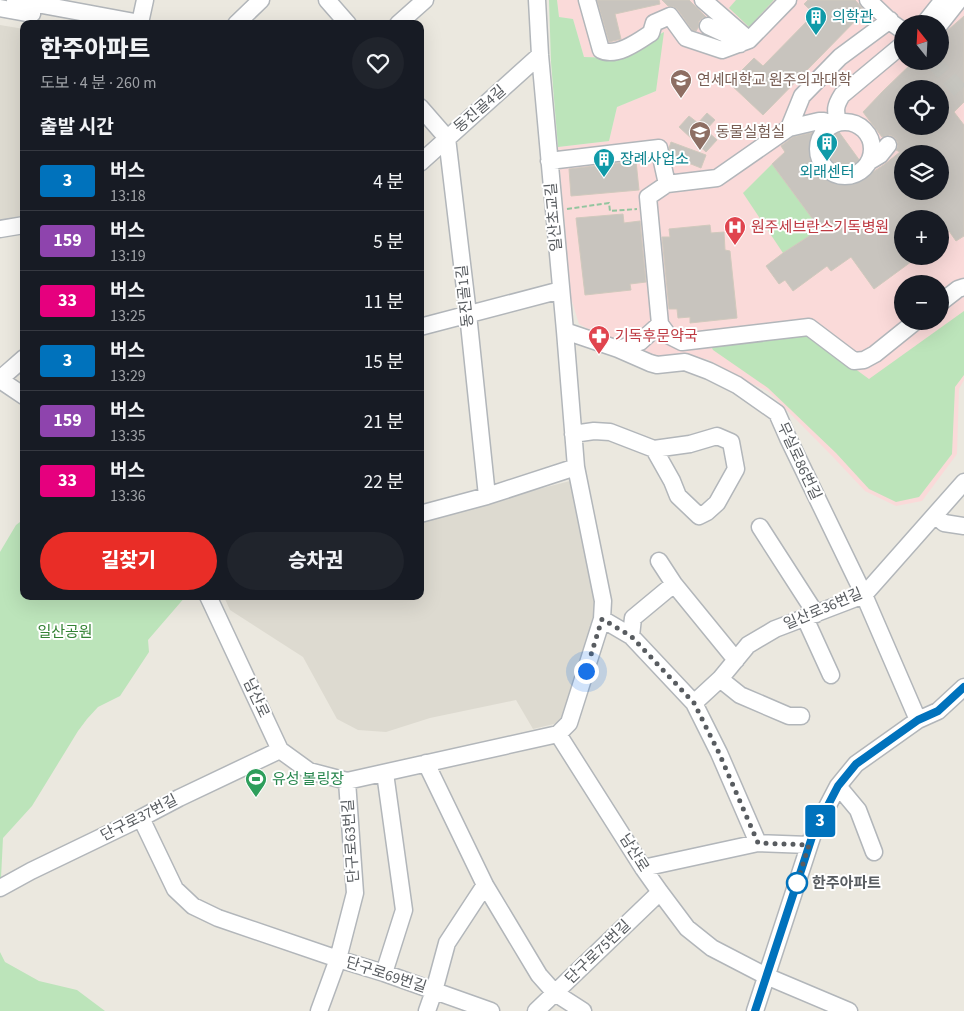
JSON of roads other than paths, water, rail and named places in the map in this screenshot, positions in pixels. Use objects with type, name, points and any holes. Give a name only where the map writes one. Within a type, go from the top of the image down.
[{"type":"street","points":[[15,0],[125,20]]},
{"type":"street","points":[[141,20],[145,0]]},
{"type":"street","points":[[240,20],[261,0]]},
{"type":"street","points":[[327,0],[344,20]]},
{"type":"street","points":[[402,20],[425,0]]},
{"type":"street","name":"일산초교길","points":[[537,0],[540,55],[576,467],[603,601],[602,619],[569,723],[558,734]]},
{"type":"street","points":[[587,0],[601,50],[607,53],[617,52],[639,41],[651,33],[654,23],[670,16],[686,38],[722,50],[745,42],[788,0]]},
{"type":"street","points":[[868,0],[894,23]]},
{"type":"street","points":[[931,15],[943,0]]},
{"type":"street","points":[[947,15],[959,0]]},
{"type":"street","points":[[714,3],[745,42]]},
{"type":"street","points":[[0,8],[62,20]]},
{"type":"street","points":[[708,26],[745,42]]},
{"type":"street","points":[[789,128],[802,96],[840,57],[894,26]]},
{"type":"street","points":[[833,123],[837,103],[842,95],[894,52]]},
{"type":"street","name":"동진골4길","points":[[424,159],[540,55]]},
{"type":"street","points":[[894,61],[852,95],[847,101],[846,113],[833,123],[819,140],[818,150],[824,167],[840,176],[850,176],[859,173],[866,167],[871,153],[872,141],[862,127],[855,123],[833,123],[789,128],[717,178],[667,184],[648,197],[660,324],[668,335],[682,342],[809,327],[854,361],[864,360],[875,354],[905,330]]},
{"type":"street","points":[[424,112],[447,138]]},
{"type":"street","name":"동진골1길","points":[[447,138],[487,496]]},
{"type":"street","points":[[549,161],[660,148],[667,184]]},
{"type":"street","points":[[0,229],[20,226]]},
{"type":"street","points":[[949,296],[964,287]]},
{"type":"street","points":[[424,326],[561,290]]},
{"type":"street","points":[[618,349],[640,342],[660,324]]},
{"type":"street","name":"무실로86번길","points":[[565,331],[618,349],[650,364],[685,362],[709,371],[737,385],[777,413],[864,595],[918,720]]},
{"type":"street","points":[[20,362],[0,380],[20,393]]},
{"type":"street","points":[[573,434],[594,431],[610,432],[654,449],[690,444],[717,436],[731,442],[736,469],[717,503],[699,516],[678,496],[654,449]]},
{"type":"street","points":[[424,513],[487,496],[576,467]]},
{"type":"street","name":"일산로36번길","points":[[694,703],[720,679],[748,645],[775,629],[864,595],[964,482]]},
{"type":"street","points":[[935,515],[944,523],[964,526]]},
{"type":"street","points":[[760,527],[811,616],[831,675]]},
{"type":"street","points":[[659,561],[674,584],[736,660]]},
{"type":"street","points":[[631,636],[633,618],[674,584]]},
{"type":"street","name":"남산로","points":[[210,600],[280,750],[309,771],[347,781],[558,734],[644,868],[687,928],[712,948],[766,976],[849,1011]]},
{"type":"street","points":[[602,619],[631,636],[694,703],[719,753],[758,843]]},
{"type":"street","points":[[720,679],[740,695],[788,716],[801,716]]},
{"type":"street","points":[[755,1011],[813,834],[838,786],[856,764],[918,720],[938,711],[964,687]]},
{"type":"street","name":"단구로37번길","points":[[0,888],[179,798],[280,750]]},
{"type":"street","points":[[426,763],[485,885],[539,975],[556,993],[583,1011]]},
{"type":"street","points":[[384,973],[404,910],[385,773]]},
{"type":"street","name":"단구로63번길","points":[[319,1011],[338,959],[355,893],[347,781]]},
{"type":"street","points":[[838,786],[858,810],[874,852]]},
{"type":"street","points":[[140,818],[175,889],[193,906],[218,918],[338,959]]},
{"type":"street","points":[[644,868],[758,843],[809,845]]},
{"type":"street","name":"단구로69번길","points":[[427,1011],[447,943],[485,885]]},
{"type":"street","name":"단구로75번길","points":[[536,1011],[660,892]]},
{"type":"street","name":"단구로69번길","points":[[338,959],[434,991]]},
{"type":"street","points":[[434,991],[491,1011]]},
{"type":"tunnel","points":[[941,70],[964,95]]},
{"type":"place","name":"의학관","points":[[816,36]]},
{"type":"place","name":"연세대학교 원주의과대학","points":[[681,99]]},
{"type":"place","name":"동물실험실","points":[[700,151]]},
{"type":"place","name":"외래센터","points":[[827,162]]},
{"type":"place","name":"장례사업소","points":[[604,178]]},
{"type":"place","name":"원주세브란스기독병원","points":[[735,246]]},
{"type":"place","name":"기독후문약국","points":[[599,355]]},
{"type":"place","name":"유성 볼링장","points":[[256,798]]},
{"type":"place","name":"한주아파트","points":[[797,883]]},
{"type":"park label","name":"일산공원","points":[[65,632]]}]
